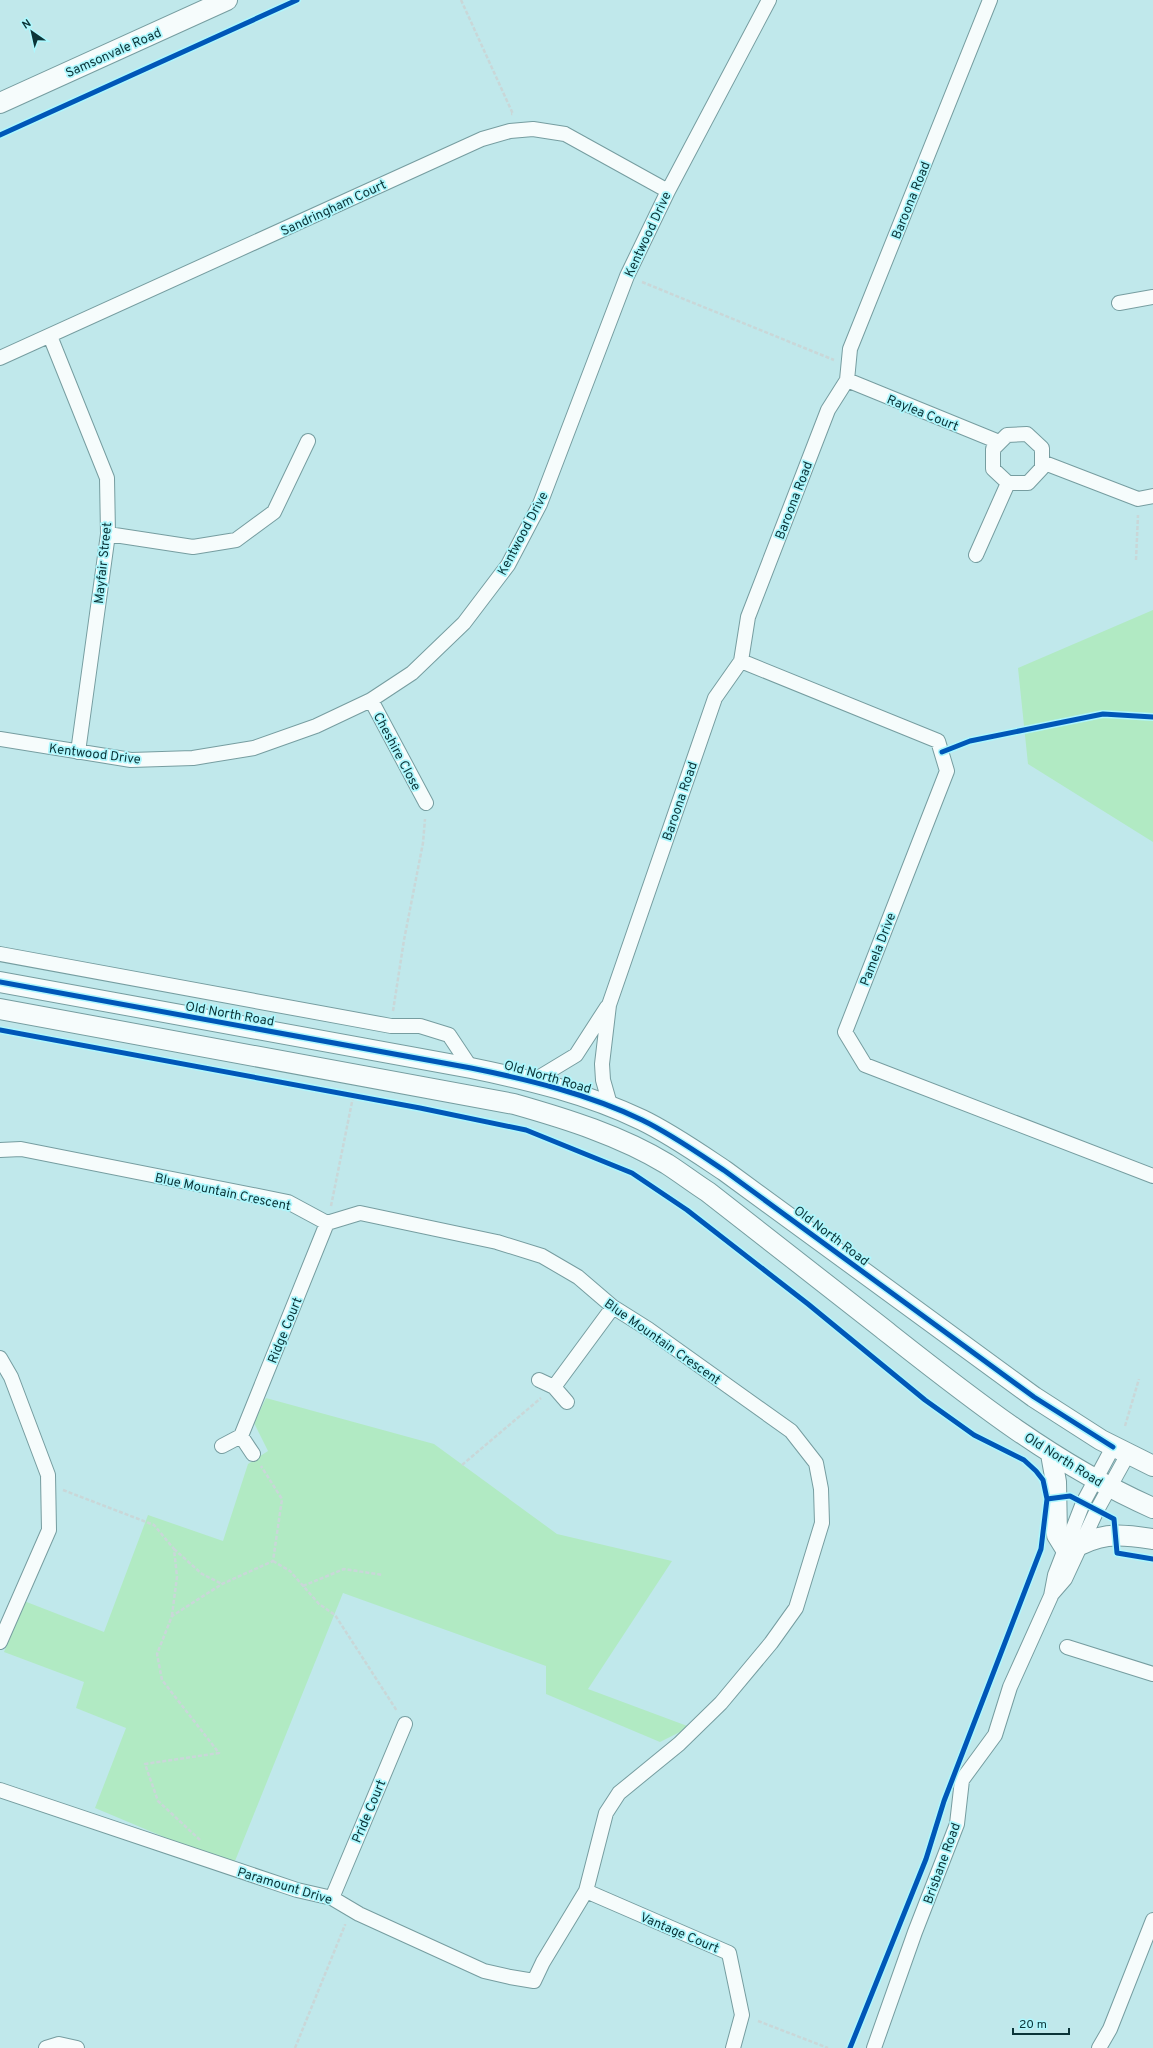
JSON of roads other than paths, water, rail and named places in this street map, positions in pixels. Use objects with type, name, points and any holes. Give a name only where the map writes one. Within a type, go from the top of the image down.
[{"type":"main road","name":"Samsonvale Road","points":[[0,103],[227,0]]},
{"type":"main road","name":"Old North Road","points":[[0,982],[471,1068],[533,1081],[572,1092],[642,1120],[681,1142],[725,1171],[1034,1397],[1120,1451],[1153,1466]]},
{"type":"main road","name":"Old North Road","points":[[0,1010],[471,1095],[514,1104],[557,1116],[593,1129],[666,1164],[708,1192],[957,1388],[1051,1454],[1102,1483],[1153,1508]]},
{"type":"main road","points":[[1051,1454],[1056,1482],[1056,1535],[1074,1546],[1097,1537],[1116,1535],[1153,1539]]},
{"type":"street","name":"Kentwood Drive","points":[[0,739],[131,760],[193,758],[254,748],[316,726],[371,700],[412,673],[464,623],[508,565],[540,504],[627,276],[668,190],[769,0]]},
{"type":"street","name":"Baroona Road","points":[[533,1081],[576,1055],[608,1005],[715,698],[741,661],[748,617],[828,410],[847,380],[847,365],[850,349],[990,0]]},
{"type":"street","name":"Sandringham Court","points":[[0,358],[482,139],[510,131],[533,129],[565,134],[668,190]]},
{"type":"street","points":[[1120,303],[1153,297]]},
{"type":"street","name":"Mayfair Street","points":[[50,336],[107,478],[108,534],[78,752]]},
{"type":"street","name":"Raylea Court","points":[[847,380],[999,442]]},
{"type":"street","points":[[1027,434],[1042,448],[1042,468],[1028,482],[1008,483],[993,469],[993,449],[999,442],[1007,435],[1027,434]]},
{"type":"street","points":[[108,534],[193,547],[236,540],[274,512],[308,441]]},
{"type":"street","points":[[1042,462],[1138,499],[1153,496]]},
{"type":"street","points":[[976,555],[1008,483]]},
{"type":"street","name":"Pamela Drive","points":[[741,661],[938,741],[942,752],[947,771],[845,1032],[865,1065],[1153,1176]]},
{"type":"street","name":"Cheshire Close","points":[[371,700],[426,803]]},
{"type":"street","name":"Old North Road","points":[[0,954],[391,1026],[420,1026],[449,1035],[471,1068]]},
{"type":"street","name":"Baroona Road","points":[[608,1005],[602,1064],[603,1080],[611,1108]]},
{"type":"street","name":"Blue Mountain Crescent","points":[[0,1150],[21,1149],[288,1202],[327,1223],[360,1213],[497,1242],[542,1256],[578,1277],[613,1307],[648,1329],[791,1431],[816,1463],[821,1489],[822,1523],[796,1608],[771,1643],[721,1703],[700,1724],[619,1793],[606,1813],[586,1891]]},
{"type":"street","name":"Ridge Court","points":[[241,1436],[327,1223]]},
{"type":"street","points":[[554,1387],[613,1307]]},
{"type":"street","points":[[0,1358],[11,1378],[48,1475],[49,1530],[0,1642]]},
{"type":"street","points":[[539,1380],[554,1387],[567,1402]]},
{"type":"street","points":[[222,1446],[241,1436],[253,1454]]},
{"type":"street","name":"Brisbane Road","points":[[874,2048],[915,1932],[957,1824],[962,1780],[995,1735],[1010,1687],[1051,1596],[1065,1579],[1074,1546],[1102,1483],[1120,1451]]},
{"type":"street","points":[[1067,1647],[1153,1674]]},
{"type":"street","name":"Pride Court","points":[[332,1898],[405,1724]]},
{"type":"street","name":"Paramount Drive","points":[[0,1790],[296,1890],[332,1898],[360,1914],[484,1971],[510,1977],[534,1981],[543,1962],[586,1891]]},
{"type":"street","name":"Vantage Court","points":[[586,1891],[729,1953],[742,2015],[733,2048]]},
{"type":"street","points":[[1099,2048],[1110,2029],[1153,1920]]},
{"type":"street","points":[[46,2048],[59,2044],[77,2048]]}]
